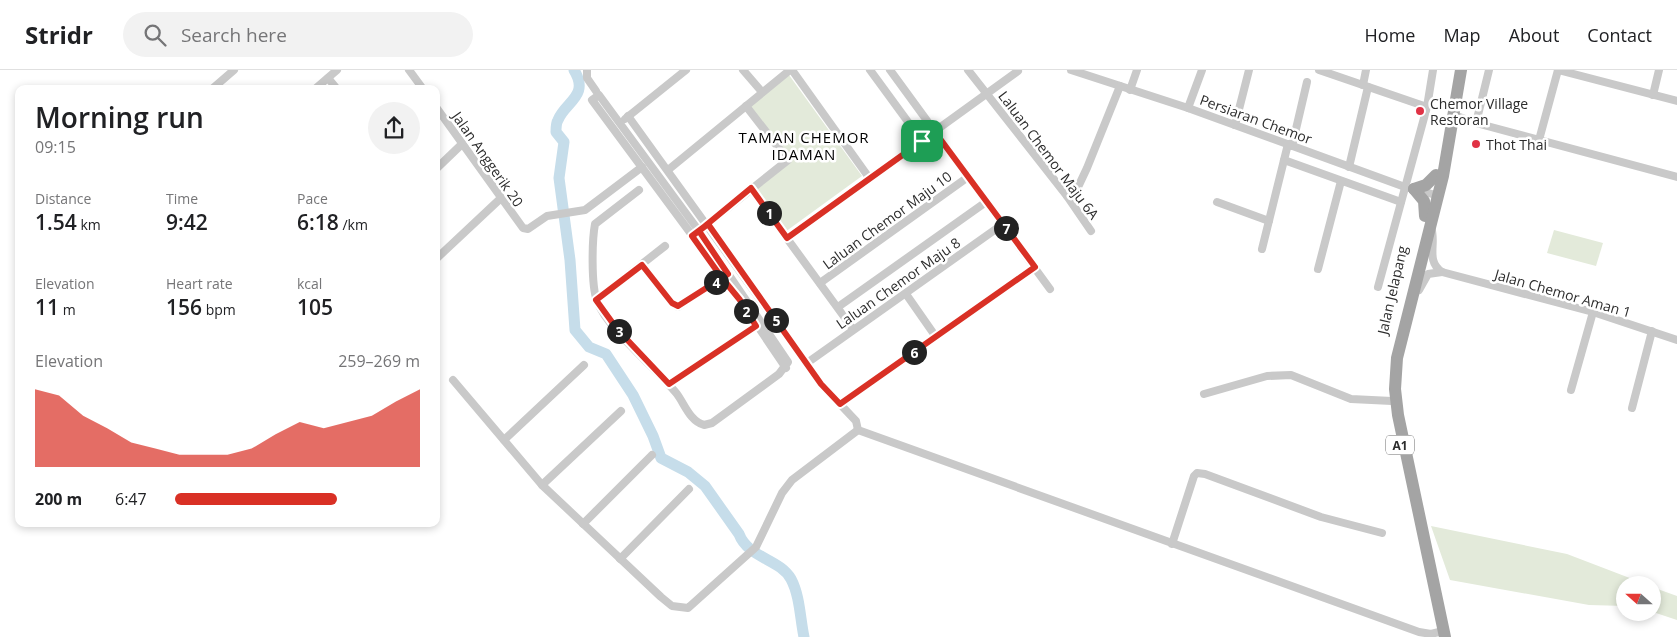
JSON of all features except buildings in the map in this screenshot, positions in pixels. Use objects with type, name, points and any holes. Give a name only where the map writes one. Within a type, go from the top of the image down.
[{"type":"main road","name":"Jalan Jelapang","points":[[1444,634],[1418,517],[1419,513],[1398,415],[1395,389],[1398,353],[1413,298],[1457,70]]},
{"type":"main road","name":"Jalan Jelapang","points":[[1418,517],[1415,514],[1392,401],[1395,346],[1428,221],[1446,164],[1461,70]]},
{"type":"main road","points":[[1408,315],[1413,284],[1434,205],[1432,194],[1437,190],[1446,164]]},
{"type":"main road","points":[[1410,188],[1426,185],[1436,175]]},
{"type":"main road","points":[[1410,188],[1424,201],[1428,221]]},
{"type":"street","points":[[217,85],[234,70]]},
{"type":"street","points":[[320,85],[337,70]]},
{"type":"street","points":[[409,70],[420,85]]},
{"type":"street","points":[[587,70],[588,78],[597,93],[696,233],[740,300],[759,324],[786,368],[712,423],[704,425],[697,423],[669,384],[617,329],[596,300],[594,224],[639,190]]},
{"type":"street","points":[[613,129],[686,70]]},
{"type":"street","points":[[743,70],[762,92]]},
{"type":"street","points":[[668,170],[791,70],[870,178]]},
{"type":"street","points":[[870,70],[922,141]]},
{"type":"street","points":[[890,70],[1050,288]]},
{"type":"street","name":"Laluan Chemor Maju 6A","points":[[968,70],[1067,196],[1091,231]]},
{"type":"street","name":"Persiaran Chemor","points":[[1071,70],[1188,108],[1410,188],[1432,194]]},
{"type":"street","points":[[1130,90],[1137,70]]},
{"type":"street","points":[[1188,108],[1202,70]]},
{"type":"street","points":[[1235,125],[1249,70]]},
{"type":"street","points":[[1319,70],[1427,107]]},
{"type":"street","points":[[1349,166],[1365,86],[1366,70]]},
{"type":"street","points":[[1378,287],[1401,202],[1410,188],[1433,70]]},
{"type":"street","points":[[1476,123],[1489,70]]},
{"type":"street","points":[[1539,140],[1558,70],[1677,101]]},
{"type":"street","points":[[1653,95],[1659,70]]},
{"type":"street","points":[[787,238],[1018,71]]},
{"type":"street","points":[[328,78],[334,85]]},
{"type":"street","points":[[1262,249],[1284,160],[1308,82]]},
{"type":"street","points":[[1067,196],[1079,185],[1088,168],[1120,86]]},
{"type":"street","points":[[597,93],[592,100],[642,167],[696,233]]},
{"type":"street","points":[[696,233],[788,160],[746,106]]},
{"type":"street","name":"Jalan Anggerik 20","points":[[440,114],[519,225],[528,229],[547,216],[578,213],[594,206],[642,167]]},
{"type":"street","points":[[1454,115],[1476,123],[1677,177]]},
{"type":"street","points":[[628,116],[708,224],[829,395],[856,421],[858,430]]},
{"type":"street","points":[[440,165],[462,144]]},
{"type":"street","points":[[1284,160],[1401,202]]},
{"type":"street","name":"Laluan Chemor Maju 10","points":[[820,284],[968,177]]},
{"type":"street","points":[[1318,269],[1341,181]]},
{"type":"street","points":[[751,188],[854,329]]},
{"type":"street","points":[[440,255],[500,199]]},
{"type":"street","points":[[838,307],[986,202]]},
{"type":"street","points":[[1216,202],[1269,220]]},
{"type":"street","points":[[1428,221],[1434,236],[1432,261],[1434,267],[1442,272]]},
{"type":"street","name":"Laluan Chemor Maju 8","points":[[807,363],[1003,224]]},
{"type":"street","points":[[596,300],[665,246]]},
{"type":"street","points":[[642,265],[672,303],[678,306],[725,276]]},
{"type":"street","points":[[840,404],[1035,267]]},
{"type":"street","points":[[1413,298],[1428,274],[1442,272]]},
{"type":"street","name":"Jalan Chemor Aman 1","points":[[1442,272],[1593,312],[1677,340]]},
{"type":"street","points":[[906,294],[936,337]]},
{"type":"street","points":[[1571,390],[1593,312]]},
{"type":"street","points":[[669,384],[759,324]]},
{"type":"street","points":[[1632,408],[1652,331]]},
{"type":"street","points":[[504,440],[584,365]]},
{"type":"street","points":[[1204,394],[1267,376],[1291,375],[1351,400],[1392,401]]},
{"type":"street","points":[[453,380],[542,485],[672,606],[688,608],[756,547],[763,537],[782,493],[792,480],[858,430]]},
{"type":"street","points":[[542,485],[621,411]]},
{"type":"street","points":[[858,430],[1418,632],[1444,634]]},
{"type":"street","points":[[583,524],[652,455]]},
{"type":"street","points":[[1172,544],[1194,476],[1197,473],[1205,474],[1321,517],[1382,533]]},
{"type":"street","points":[[620,559],[689,489]]},
{"type":"green space","points":[[789,75],[862,176],[785,232],[755,189],[790,161],[748,106]]},
{"type":"green space","points":[[1554,230],[1603,243],[1596,266],[1547,253]]},
{"type":"green space","points":[[1431,526],[1567,554],[1624,576],[1616,576],[1616,606],[1589,605],[1450,580]]},
{"type":"green space","points":[[1661,590],[1677,596],[1677,620],[1661,615]]},
{"type":"waterway","points":[[574,70],[578,79],[578,92],[561,114],[556,132],[564,142],[559,178],[570,260],[575,330],[589,347],[606,354],[633,395],[653,436],[661,458],[688,472],[705,486],[743,542],[757,554],[786,572],[791,579],[798,600],[804,637]]},
{"type":"place","name":"Chemor Village Restoran","points":[[1420,111]]},
{"type":"place","name":"Thot Thai","points":[[1476,144]]},
{"type":"district","name":"TAMAN CHEMOR IDAMAN","points":[[804,146]]},
{"type":"route","points":[[922,141],[787,238],[751,188],[699,231],[728,274],[722,278],[740,300],[756,326],[669,384],[617,329],[596,300],[642,265],[672,303],[678,306],[684,304],[722,278],[692,236],[699,231],[708,224],[829,395],[840,404],[1035,267],[935,132],[922,141]]}]
